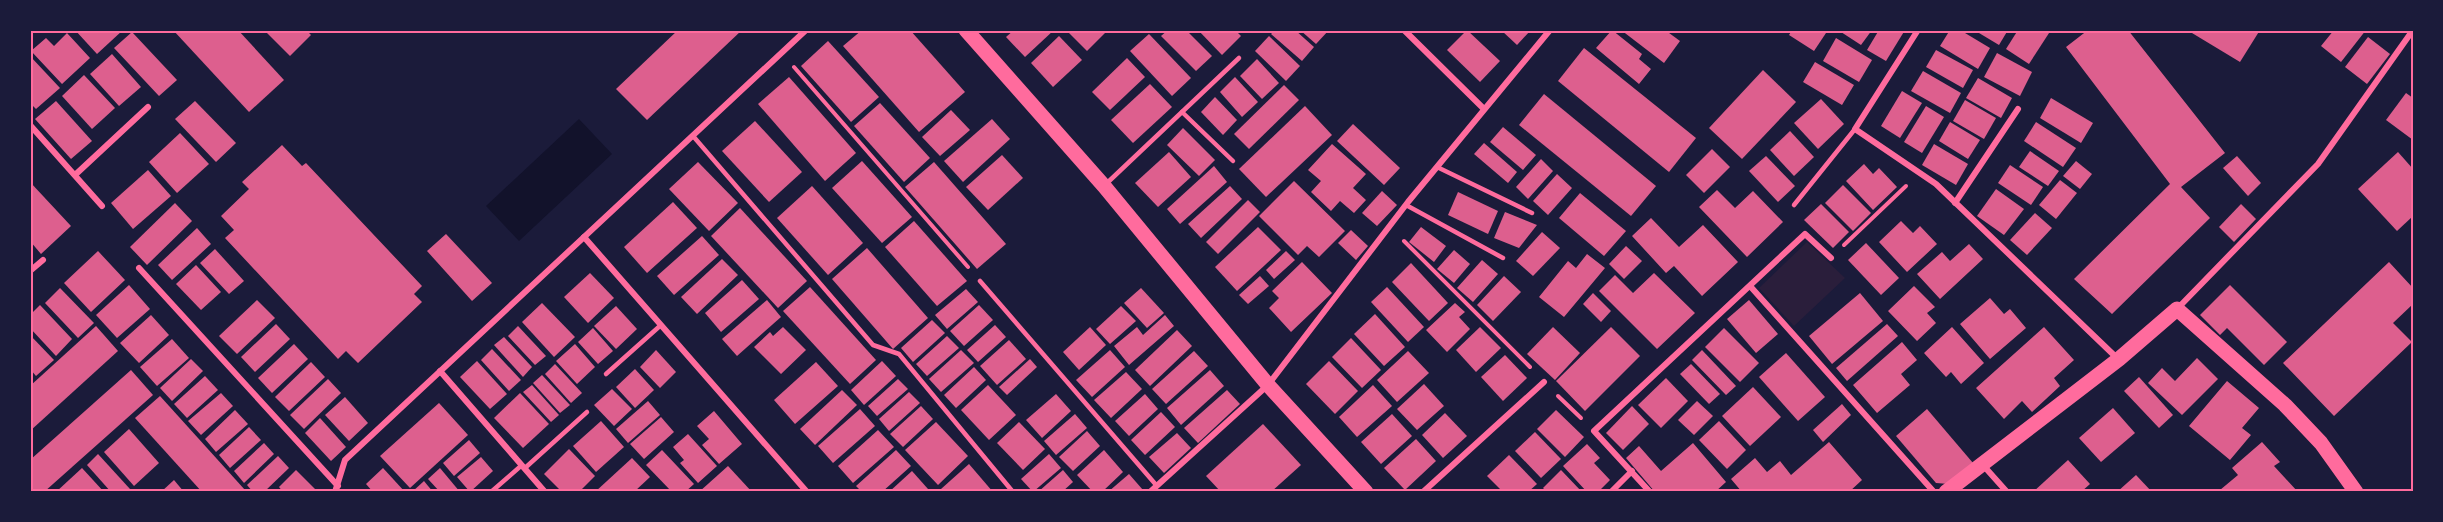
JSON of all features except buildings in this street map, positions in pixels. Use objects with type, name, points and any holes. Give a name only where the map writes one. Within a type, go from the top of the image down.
[{"type":"main road","points":[[966,30],[1104,186],[1268,385],[1366,492]]},
{"type":"main road","points":[[1946,492],[2118,359],[2177,309],[2285,405],[2321,443],[2356,492]]},
{"type":"street","points":[[336,489],[345,460],[806,30]]},
{"type":"street","points":[[1404,30],[1484,109]]},
{"type":"street","points":[[1150,492],[1268,385],[1389,226],[1550,30]]},
{"type":"street","points":[[1918,30],[1855,129],[1936,184],[2118,359]]},
{"type":"street","points":[[2177,309],[2318,165],[2413,30]]},
{"type":"street","points":[[75,175],[148,107]]},
{"type":"street","points":[[1955,203],[2018,109]]},
{"type":"street","points":[[30,125],[102,206]]},
{"type":"street","points":[[1650,492],[1594,431],[1805,234],[1831,258]]},
{"type":"street","points":[[584,237],[807,492]]},
{"type":"street","points":[[30,271],[43,260]]},
{"type":"street","points":[[139,268],[336,489]]},
{"type":"street","points":[[1750,286],[1934,492]]},
{"type":"street","points":[[440,371],[545,492]]},
{"type":"street","points":[[1423,492],[1544,382]]},
{"type":"street","points":[[1981,464],[2007,492]]},
{"type":"street","points":[[1611,492],[1632,471]]},
{"type":"lane","points":[[1104,186],[1239,58]]},
{"type":"lane","points":[[1182,112],[1233,161]]},
{"type":"lane","points":[[1794,205],[1855,129]]},
{"type":"lane","points":[[693,136],[873,345],[899,354],[1013,492]]},
{"type":"lane","points":[[1437,166],[1532,213]]},
{"type":"lane","points":[[1406,205],[1503,258]]},
{"type":"lane","points":[[980,281],[1157,486]]},
{"type":"lane","points":[[606,374],[661,325]]},
{"type":"lane","points":[[491,492],[586,412]]},
{"type":"path","points":[[782,53],[980,281]]},
{"type":"path","points":[[1831,258],[1919,173]]},
{"type":"path","points":[[1389,226],[1594,431]]},
{"type":"shaded area","points":[[579,119],[612,154],[519,241],[486,206]]},
{"type":"shaded area","points":[[1807,242],[1845,278],[1794,326],[1759,288]]}]
